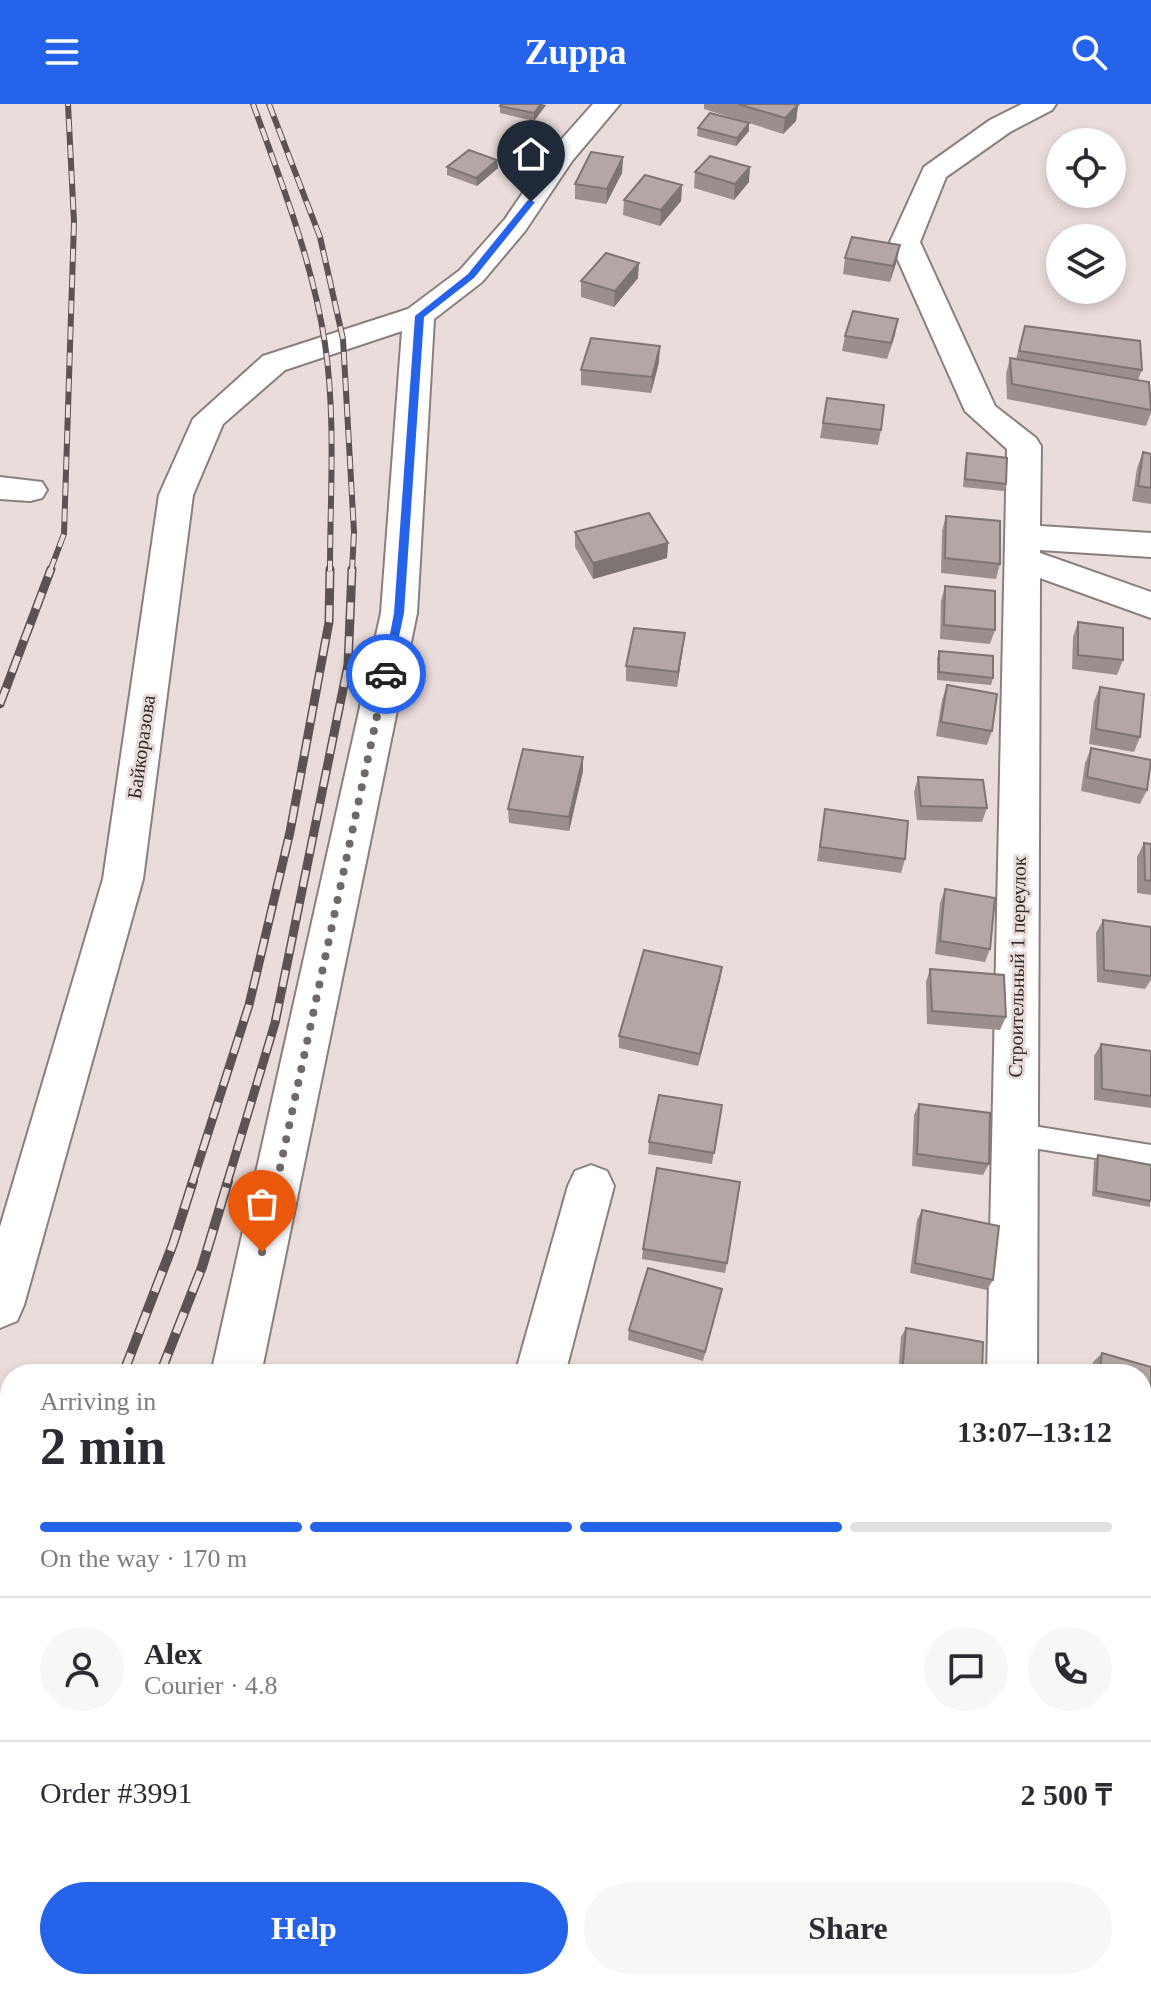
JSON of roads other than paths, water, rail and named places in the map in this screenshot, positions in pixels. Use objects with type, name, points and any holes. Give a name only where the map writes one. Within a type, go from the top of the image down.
[{"type":"street","name":"Байкоразова","points":[[0,1305],[123,879],[176,495],[209,419],[274,363],[419,316],[471,276],[515,225],[562,156],[607,104]]},
{"type":"street","name":"Строительный 1 переулок","points":[[1012,1364],[1024,446],[981,411],[905,242],[934,173],[1000,126],[1043,104]]},
{"type":"street","points":[[238,1364],[399,613],[419,316]]},
{"type":"street","points":[[1022,548],[1151,545]]},
{"type":"street","points":[[1022,548],[1151,605]]},
{"type":"street","points":[[543,1364],[591,1186]]},
{"type":"lane","points":[[1015,1134],[1151,1156]]},
{"type":"railway","points":[[50,571],[64,534],[74,222],[68,104]]},
{"type":"railway","points":[[253,104],[304,253],[325,344],[331,429],[330,571]]},
{"type":"railway","points":[[269,104],[320,237],[343,339],[354,532],[352,571]]},
{"type":"railway","points":[[0,704],[51,569]]},
{"type":"railway","points":[[192,1183],[249,1005],[290,832],[329,622],[330,569]]},
{"type":"railway","points":[[227,1183],[275,1023],[348,665],[352,569]]},
{"type":"railway","points":[[127,1364],[173,1244],[193,1181]]},
{"type":"railway","points":[[164,1364],[202,1267],[228,1181]]}]
